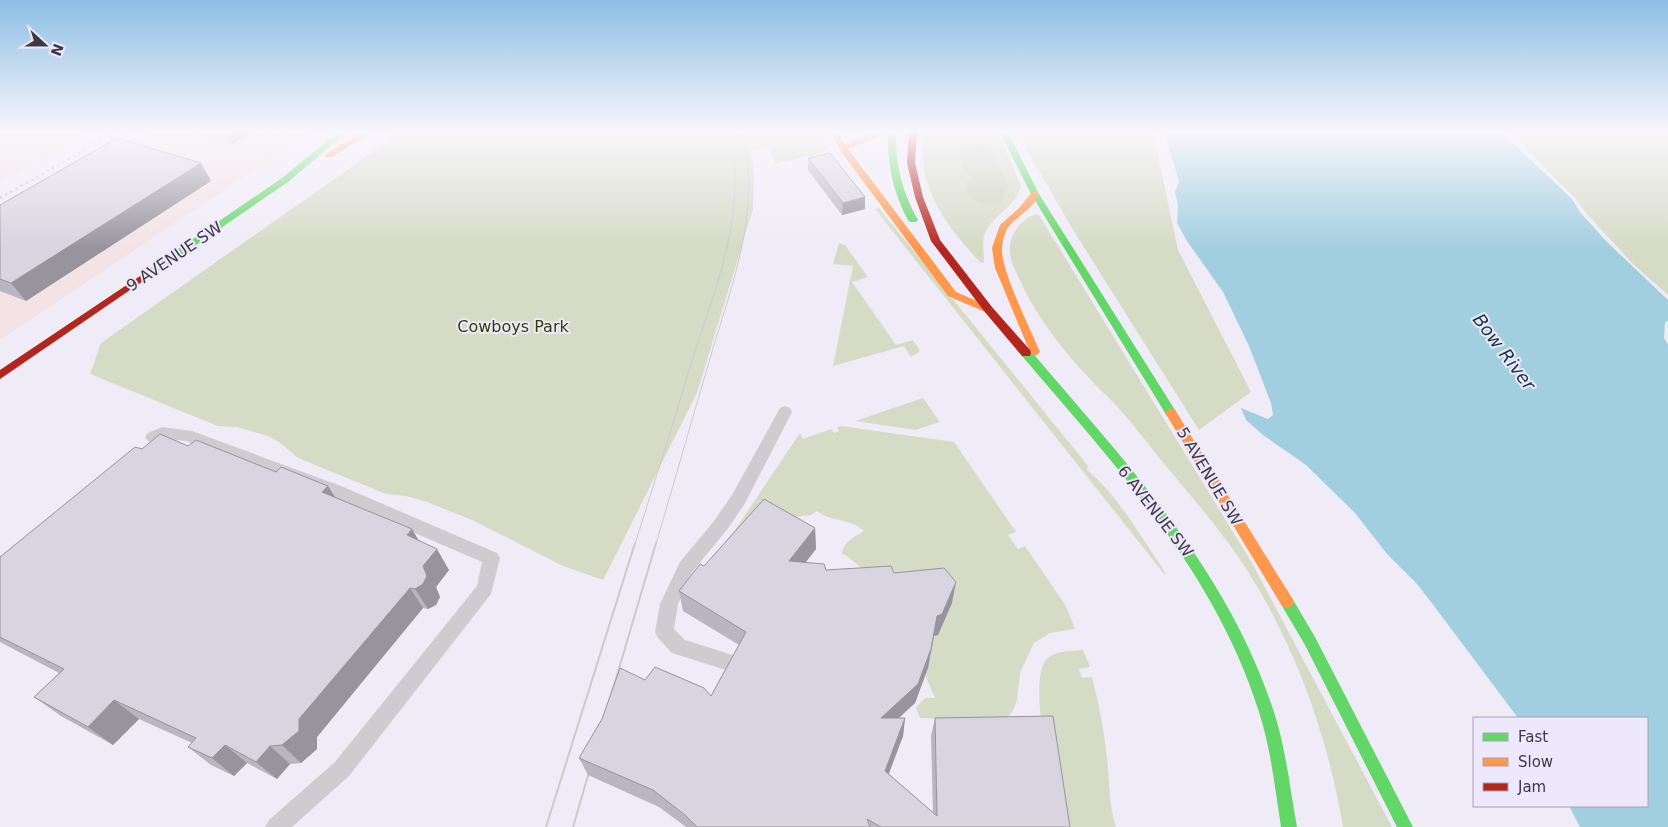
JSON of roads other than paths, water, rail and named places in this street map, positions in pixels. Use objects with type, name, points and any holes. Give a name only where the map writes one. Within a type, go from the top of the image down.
[{"type":"main road","name":"9 AVENUE SW","points":[[0,375],[296,171]]},
{"type":"main road","points":[[284,180],[300,171]]},
{"type":"main road","points":[[860,171],[952,294],[988,309]]},
{"type":"main road","points":[[892,171],[898,193],[921,231],[936,241]]},
{"type":"main road","points":[[913,171],[919,197],[936,241]]},
{"type":"main road","name":"5 AVENUE SW","points":[[1023,171],[1035,194],[1139,360],[1310,641],[1406,827]]},
{"type":"main road","points":[[1035,194],[1022,210],[1003,227],[997,248],[1000,268],[1044,374]]},
{"type":"main road","name":"6 AVENUE SW","points":[[936,241],[988,309],[1158,510],[1187,549],[1217,598],[1248,662],[1274,739],[1289,827]]},
{"type":"lane","points":[[726,661],[679,647],[664,632],[669,604],[686,567],[720,526],[751,479],[785,412]]},
{"type":"lane","points":[[153,437],[162,433],[186,435],[335,491],[491,558],[484,589],[342,769],[276,827]]},
{"type":"water","name":"Bow River","points":[[1176,171],[1542,171],[1572,199],[1580,212],[1606,241],[1668,300],[1668,320],[1665,323],[1664,338],[1668,345],[1668,827],[1580,827],[1570,807],[1648,807],[1648,717],[1517,717],[1417,584],[1387,554],[1355,513],[1306,465],[1263,435],[1246,420],[1241,408],[1268,419],[1273,415],[1271,403],[1249,346],[1223,292],[1187,241],[1177,223],[1178,205],[1175,192],[1179,182]]},
{"type":"tram line","points":[[635,544],[719,279],[732,221],[735,192],[734,171]]},
{"type":"tram line","points":[[656,544],[735,276],[746,220],[749,192],[748,171]]},
{"type":"tram line","points":[[546,827],[635,543]]},
{"type":"tram line","points":[[610,699],[656,543]]},
{"type":"tram line","points":[[573,827],[592,762]]},
{"type":"railway","points":[[0,198],[48,171]]},
{"type":"park label","name":"Cowboys Park","points":[[513,326]]}]
